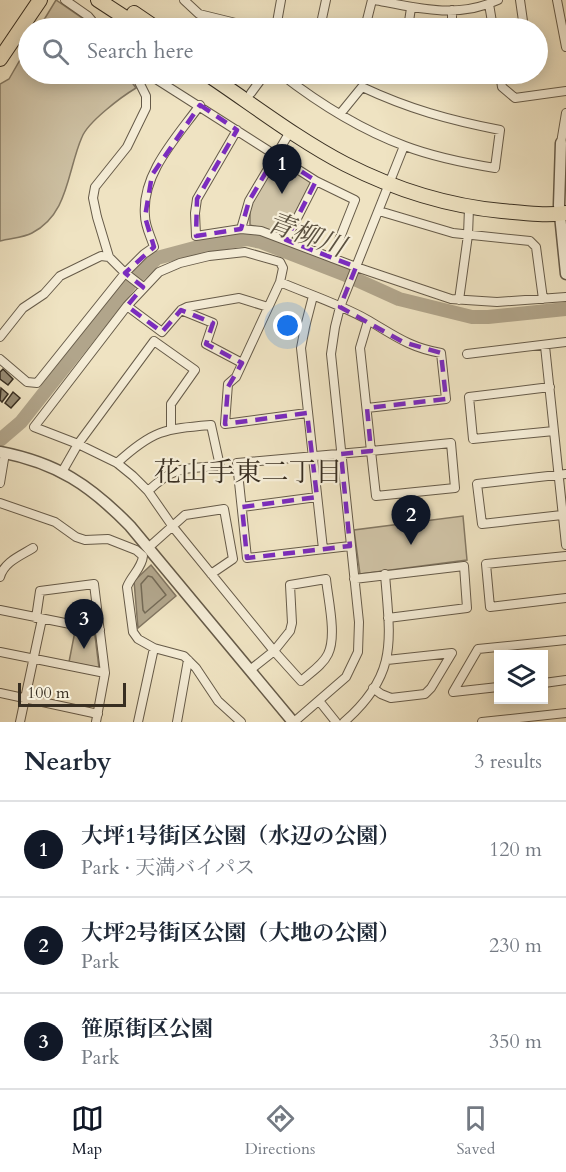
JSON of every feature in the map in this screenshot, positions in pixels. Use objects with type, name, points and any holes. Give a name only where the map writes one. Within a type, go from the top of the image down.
[{"type":"highway","points":[[28,18],[40,0]]},
{"type":"highway","points":[[37,18],[50,0]]},
{"type":"highway","points":[[98,0],[126,18]]},
{"type":"highway","points":[[115,0],[141,18]]},
{"type":"highway","points":[[0,59],[18,32]]},
{"type":"highway","points":[[0,72],[18,45]]},
{"type":"highway","points":[[222,84],[345,164],[391,180],[469,199],[563,209]]},
{"type":"highway","points":[[237,84],[322,141],[391,180],[435,200],[469,208],[527,214],[563,209]]},
{"type":"street","points":[[65,0],[90,18]]},
{"type":"street","points":[[184,0],[199,14],[215,18]]},
{"type":"street","points":[[278,18],[281,0]]},
{"type":"street","points":[[322,18],[326,0]]},
{"type":"street","points":[[368,18],[373,0],[395,2],[411,8],[452,10],[469,10],[498,0]]},
{"type":"street","points":[[520,0],[523,18]]},
{"type":"street","points":[[557,0],[566,47]]},
{"type":"street","points":[[489,4],[491,18]]},
{"type":"street","points":[[410,18],[411,8]]},
{"type":"street","points":[[452,10],[452,18]]},
{"type":"street","points":[[140,84],[146,96],[146,108],[127,147],[103,175],[94,192],[97,217],[109,257],[143,287]]},
{"type":"street","points":[[165,84],[316,182],[356,200],[332,258]]},
{"type":"street","points":[[251,93],[258,84]]},
{"type":"street","points":[[294,84],[340,114],[404,146],[455,162],[495,168],[500,130],[438,117],[393,102],[362,87],[340,114]]},
{"type":"street","points":[[502,84],[515,98],[566,91]]},
{"type":"street","points":[[0,359],[27,382],[37,383],[125,273],[154,247],[145,217],[146,195],[152,175],[200,105]]},
{"type":"street","points":[[566,113],[561,143],[566,274]]},
{"type":"street","points":[[237,130],[201,190],[195,213],[196,236],[241,230],[261,231],[438,296],[459,300],[497,302],[566,297]]},
{"type":"street","points":[[241,230],[249,201],[291,130]]},
{"type":"street","points":[[0,483],[2,452],[34,460],[62,472],[83,485],[107,504],[148,548],[293,722],[320,702],[346,677],[357,652],[359,622],[331,354],[335,327],[340,307],[404,146]]},
{"type":"street","points":[[286,240],[316,182]]},
{"type":"street","points":[[459,300],[468,235],[469,208]]},
{"type":"street","points":[[379,211],[453,233],[525,240],[534,244],[543,299]]},
{"type":"street","points":[[250,670],[274,651],[291,631],[290,585],[326,579],[332,626],[331,648],[328,655],[301,681],[274,651],[173,527],[148,491],[117,463],[78,444],[34,427],[127,306],[159,272],[180,263],[209,256],[245,252],[280,262],[283,268],[280,282],[236,377],[228,387],[225,424],[307,413]]},
{"type":"street","points":[[0,337],[23,308],[44,294],[60,276],[101,256],[109,257]]},
{"type":"street","points":[[280,282],[340,307],[403,342],[441,353],[446,399],[367,408]]},
{"type":"street","points":[[313,296],[301,348],[323,549]]},
{"type":"street","points":[[127,306],[162,332],[181,310],[195,305],[238,298],[268,307]]},
{"type":"street","points":[[181,310],[213,323],[206,344],[242,363]]},
{"type":"street","points":[[350,546],[248,558],[237,463],[312,458],[341,454],[371,452],[451,443],[455,488],[376,496],[371,452],[367,408],[360,348],[368,321]]},
{"type":"street","points":[[62,472],[78,444],[154,341],[195,370],[171,404],[171,428]]},
{"type":"street","points":[[467,354],[566,342]]},
{"type":"street","points":[[545,346],[554,431],[563,474],[562,515],[566,545]]},
{"type":"street","points":[[550,387],[469,397],[473,439],[554,431]]},
{"type":"street","points":[[117,463],[137,444],[155,434],[171,428],[211,425],[220,466],[174,470],[148,491]]},
{"type":"street","points":[[562,515],[482,524],[477,484],[563,474]]},
{"type":"street","points":[[242,507],[317,497]]},
{"type":"street","points":[[0,503],[55,522],[76,537],[85,540],[108,539],[136,550],[143,556],[142,563],[127,587],[133,632],[142,643],[184,656],[196,668],[218,701],[238,721]]},
{"type":"street","points":[[148,548],[185,515],[224,509],[233,559],[211,574]]},
{"type":"street","points":[[0,577],[7,564],[33,548]]},
{"type":"street","points":[[566,556],[486,564],[490,607],[566,598]]},
{"type":"street","points":[[354,579],[464,566],[467,608],[388,618]]},
{"type":"street","points":[[344,722],[357,710],[373,688],[387,660],[389,636],[385,574]]},
{"type":"street","points":[[0,693],[25,698],[97,718],[105,673],[94,584],[40,591],[39,618],[33,658],[25,698],[20,722]]},
{"type":"street","points":[[0,610],[100,630]]},
{"type":"street","points":[[494,687],[453,692],[478,649],[566,640]]},
{"type":"street","points":[[138,722],[154,648]]},
{"type":"street","points":[[0,652],[105,673]]},
{"type":"street","points":[[373,688],[391,698],[425,694],[452,653],[387,660]]},
{"type":"street","points":[[177,722],[188,660]]},
{"type":"street","points":[[548,682],[566,680]]},
{"type":"street","points":[[320,702],[336,722]]},
{"type":"street","points":[[482,722],[545,718],[566,713]]},
{"type":"highlighted area","points":[[200,105],[237,130],[197,199],[196,236],[241,229],[249,201],[276,155],[316,181],[286,240],[356,267],[340,307],[403,342],[441,353],[446,399],[367,408],[371,451],[341,454],[350,546],[247,558],[242,507],[317,497],[307,413],[225,424],[228,387],[242,363],[206,344],[213,323],[181,310],[162,332],[127,306],[143,287],[125,273],[154,247],[145,217],[152,175]]},
{"type":"shaded area","points":[[56,0],[82,18],[45,18]]},
{"type":"shaded area","points":[[18,63],[18,84],[133,84],[136,88],[106,110],[85,131],[65,191],[53,215],[32,233],[0,241],[0,84],[9,79]]},
{"type":"shaded area","points":[[278,159],[312,183],[285,235],[250,225],[250,205]]},
{"type":"shaded area","points":[[463,516],[467,560],[360,574],[354,530]]},
{"type":"shaded area","points":[[75,631],[92,633],[95,636],[99,668],[69,662]]},
{"type":"water","points":[[151,565],[176,596],[138,628],[134,581]]},
{"type":"building","points":[[3,369],[13,379],[8,385],[0,379],[0,372]]},
{"type":"building","points":[[1,388],[8,394],[2,402],[0,400]]},
{"type":"building","points":[[13,392],[20,398],[11,408],[5,403]]},
{"type":"waterway","name":"青柳川","points":[[0,440],[21,422],[131,283],[157,258],[202,246],[247,239],[261,242],[346,275],[399,299],[472,317],[566,309]]},
{"type":"place","name":"大坪1号街区公園（水辺の公園）","points":[[282,194]]},
{"type":"place","name":"大坪2号街区公園（大地の公園）","points":[[411,545]]},
{"type":"place","name":"笹原街区公園","points":[[84,649]]},
{"type":"district","name":"花山手東二丁目","points":[[248,472]]}]
